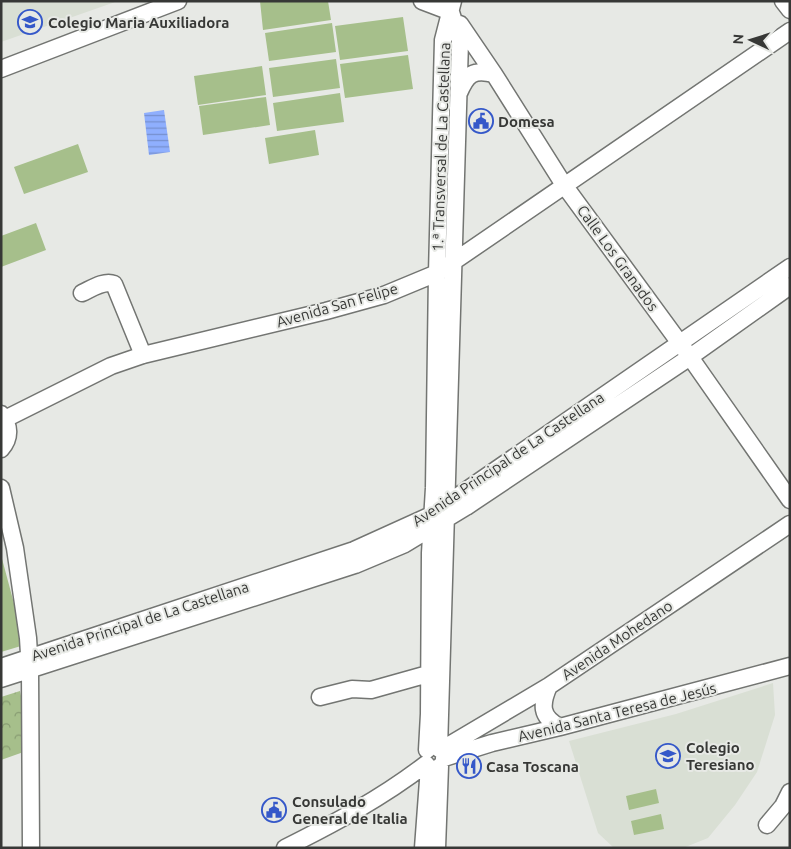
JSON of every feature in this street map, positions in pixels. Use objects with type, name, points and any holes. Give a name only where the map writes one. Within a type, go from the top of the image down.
[{"type":"street","points":[[1,69],[178,1]]},
{"type":"street","points":[[422,1],[452,7]]},
{"type":"street","points":[[784,1],[790,10]]},
{"type":"street","name":"Calle Los Granados","points":[[452,7],[564,185],[680,343],[790,500]]},
{"type":"street","name":"1.ª Transversal de La Castellana","points":[[423,848],[435,758],[429,714],[428,674],[430,553],[439,517],[453,309],[460,41],[452,7]]},
{"type":"street","name":"1.ª Transversal de La Castellana","points":[[437,848],[435,758],[439,517],[437,273],[443,40],[452,7]]},
{"type":"street","name":"Avenida San Felipe","points":[[3,417],[111,366],[143,355],[334,309],[384,295],[437,273],[790,30]]},
{"type":"street","points":[[459,93],[464,80],[473,74],[484,72],[494,74]]},
{"type":"street","name":"Avenida Principal de La Castellana","points":[[439,517],[680,343],[790,267]]},
{"type":"street","points":[[82,293],[110,282],[114,284],[143,355]]},
{"type":"street","name":"Avenida Principal de La Castellana","points":[[1,679],[30,664],[354,550],[439,517],[690,357],[790,286]]},
{"type":"street","points":[[1,449],[8,437],[8,425],[3,417]]},
{"type":"street","points":[[1,488],[15,548],[30,664],[31,848]]},
{"type":"street","name":"Avenida Mohedano","points":[[285,848],[359,808],[409,777],[435,758],[549,686],[790,524]]},
{"type":"street","name":"Avenida Principal de La Castellana","points":[[1,667],[30,664]]},
{"type":"street","name":"Avenida Santa Teresa de Jesús","points":[[435,758],[790,666]]},
{"type":"street","points":[[320,697],[352,689],[371,690],[428,674]]},
{"type":"street","points":[[549,686],[544,697],[543,708],[551,723],[560,727]]},
{"type":"street","points":[[767,825],[783,806],[790,792]]},
{"type":"shaded area","name":"Colegio Maria Auxiliadora","points":[[1,1],[118,1],[1,42]]},
{"type":"shaded area","name":"Colegio Teresiano","points":[[773,683],[775,715],[757,772],[735,805],[708,838],[683,848],[614,848],[598,833],[569,741],[676,714]]},
{"type":"green space","points":[[260,1],[328,1],[331,20],[263,30]]},
{"type":"green space","points":[[403,17],[408,51],[340,60],[335,26]]},
{"type":"green space","points":[[332,23],[336,52],[269,61],[265,33]]},
{"type":"green space","points":[[408,55],[413,89],[345,98],[340,64]]},
{"type":"green space","points":[[336,59],[340,88],[273,97],[269,68]]},
{"type":"green space","points":[[262,66],[266,95],[198,105],[194,76]]},
{"type":"green space","points":[[340,93],[344,122],[277,131],[273,103]]},
{"type":"green space","points":[[266,97],[270,125],[203,135],[199,106]]},
{"type":"green space","points":[[315,130],[319,155],[269,164],[265,138]]},
{"type":"green space","points":[[78,144],[88,172],[24,194],[14,167]]},
{"type":"green space","points":[[36,223],[46,250],[1,267],[1,236]]},
{"type":"green space","points":[[1,555],[16,611],[21,646],[1,652]]},
{"type":"green space","points":[[20,691],[32,749],[1,760],[1,697]]},
{"type":"green space","points":[[656,789],[659,803],[629,810],[626,796]]},
{"type":"green space","points":[[661,814],[664,829],[634,835],[631,821]]},
{"type":"water","points":[[164,110],[170,152],[149,155],[144,113]]},
{"type":"place","name":"Colegio Maria Auxiliadora","points":[[30,22]]},
{"type":"place","name":"Domesa","points":[[481,121]]},
{"type":"place","name":"Colegio Teresiano","points":[[668,756]]},
{"type":"place","name":"Casa Toscana","points":[[469,766]]},
{"type":"place","name":"Consulado General de Italia","points":[[274,810]]}]
